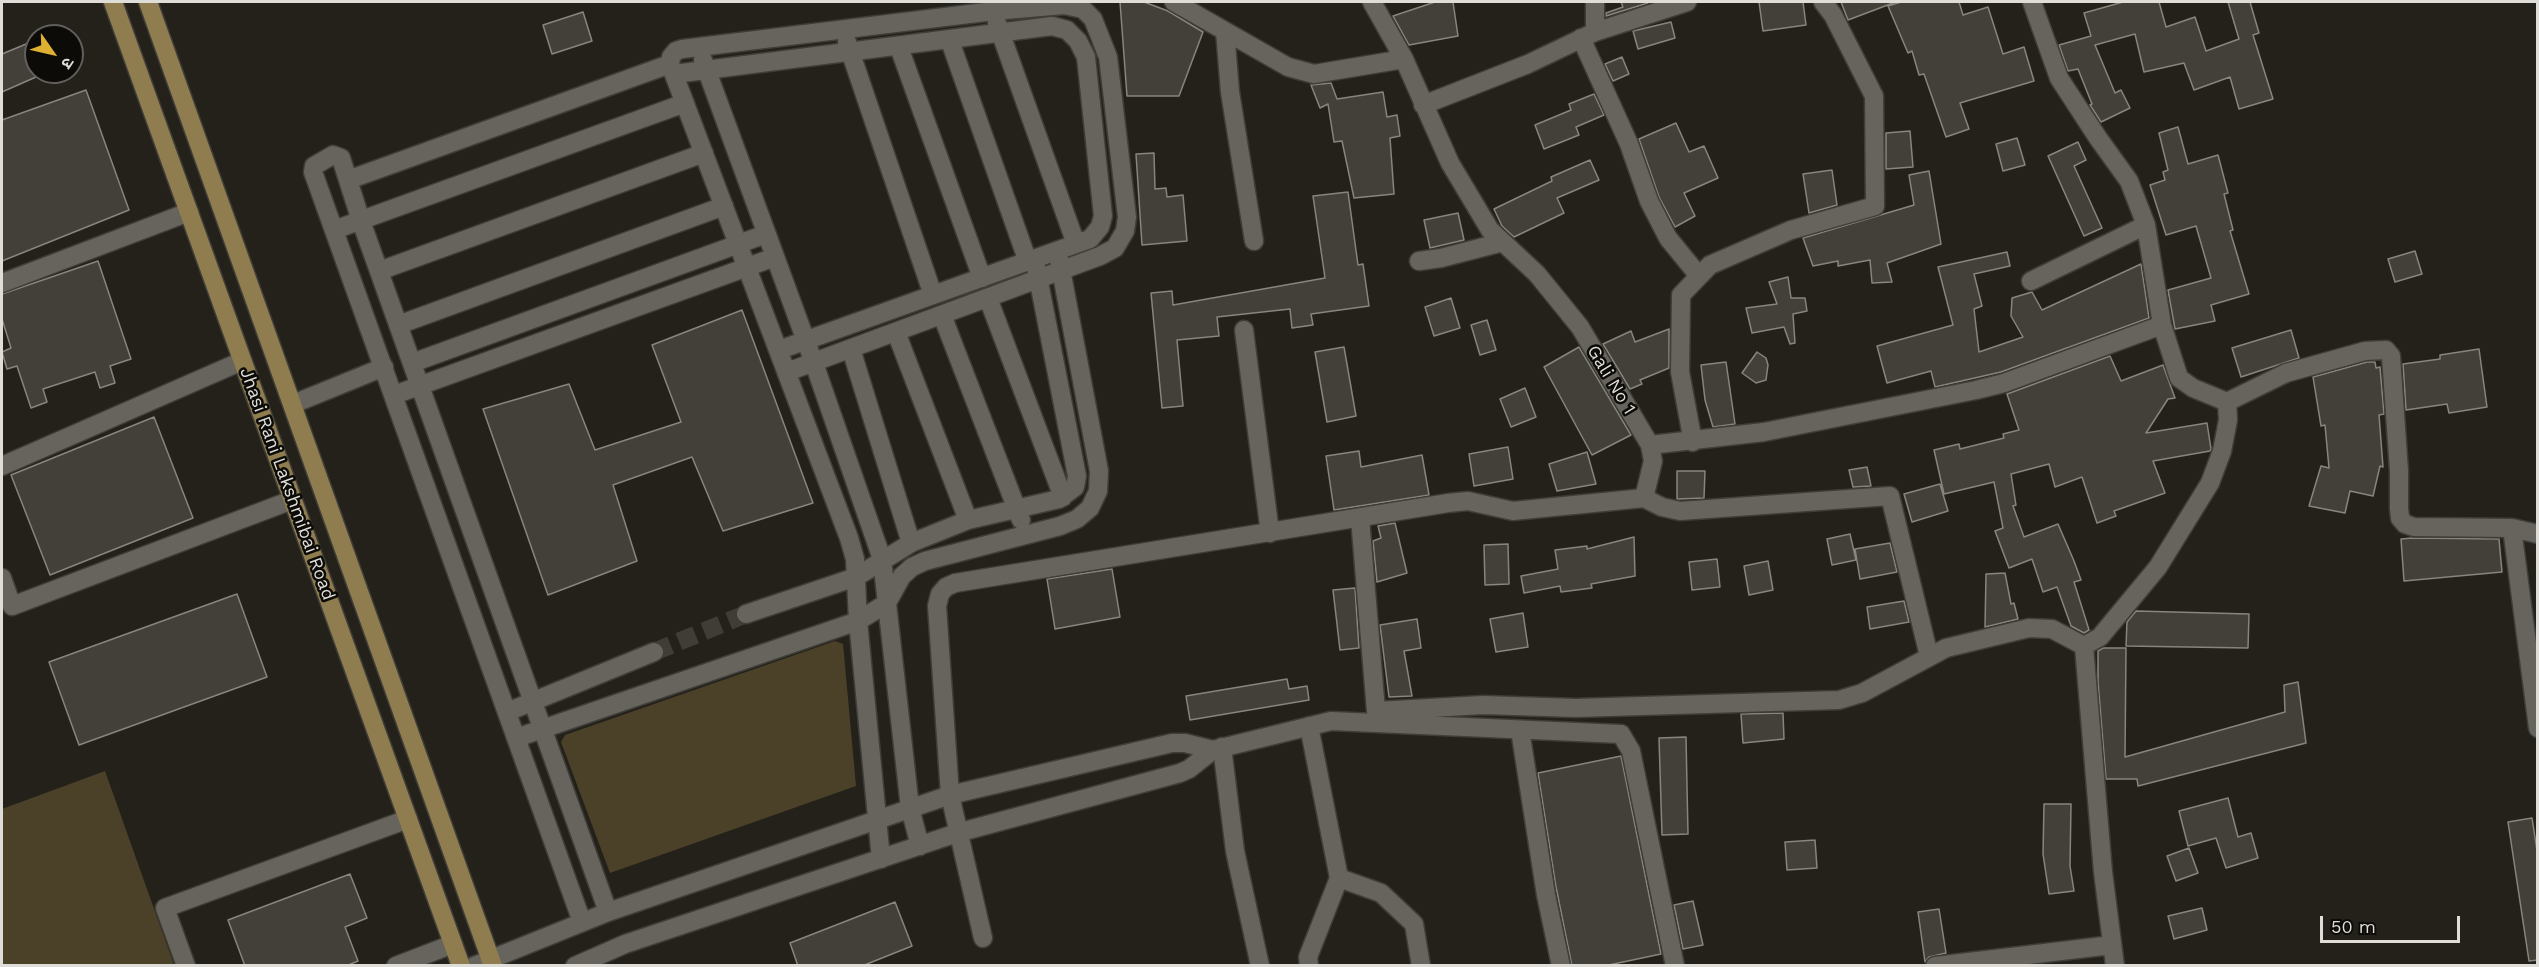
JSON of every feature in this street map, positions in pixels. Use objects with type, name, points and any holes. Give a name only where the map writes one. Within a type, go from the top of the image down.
[{"type":"main road","name":"Jhasi Rani Lakshmibai Road","points":[[113,2],[461,966]]},
{"type":"main road","name":"Jhasi Rani Lakshmibai Road","points":[[148,2],[293,404],[486,963]]},
{"type":"street","points":[[1174,2],[1288,67],[1314,74],[1404,59]]},
{"type":"street","name":"Gali No 1","points":[[1372,2],[1404,59],[1450,163],[1490,230],[1537,274],[1580,327],[1650,445]]},
{"type":"street","points":[[1595,2],[1588,35],[1654,210],[1668,238],[1699,276]]},
{"type":"street","points":[[1423,105],[1528,64],[1588,35],[1687,2]]},
{"type":"street","points":[[1693,442],[1680,372],[1681,295],[1710,265],[1791,230],[1875,206],[1874,96],[1833,15],[1823,2]]},
{"type":"street","points":[[2032,2],[2059,78],[2129,181],[2146,225],[2162,325],[2179,378],[2193,388],[2227,402],[2286,373],[2366,351],[2386,350],[2391,356],[2400,518],[2405,524],[2414,527],[2512,528],[2538,534]]},
{"type":"street","points":[[787,372],[1101,256],[1115,248],[1125,231],[1127,217],[1108,57],[1093,19],[1083,9],[1064,5],[994,11],[676,51],[672,69],[779,350],[787,372],[849,538],[855,559],[858,621],[881,859]]},
{"type":"street","points":[[994,11],[1076,244]]},
{"type":"street","points":[[348,180],[672,69],[706,70],[950,41],[1052,26],[1067,30],[1078,41],[1086,57],[1103,216],[1100,227],[1090,239],[779,350]]},
{"type":"street","points":[[843,30],[933,296]]},
{"type":"street","points":[[1225,31],[1230,92],[1254,241]]},
{"type":"street","points":[[746,614],[856,577],[911,543],[968,520],[1063,497],[1075,487],[1077,476],[1038,279],[950,41]]},
{"type":"street","points":[[699,47],[814,363],[882,559],[910,808],[920,846]]},
{"type":"street","points":[[899,47],[982,278]]},
{"type":"street","points":[[334,230],[685,103]]},
{"type":"street","points":[[379,271],[704,153]]},
{"type":"street","points":[[582,922],[313,169],[336,155],[341,158],[398,325],[608,912]]},
{"type":"street","points":[[398,325],[724,206]]},
{"type":"street","points":[[2,283],[189,212]]},
{"type":"street","points":[[2031,281],[2146,225]]},
{"type":"street","points":[[412,363],[766,234]]},
{"type":"street","points":[[1419,261],[1441,258],[1503,242]]},
{"type":"street","points":[[516,738],[858,621],[886,603],[902,576],[912,567],[925,561],[1059,526],[1077,519],[1090,508],[1098,491],[1099,471],[1057,251]]},
{"type":"street","points":[[394,396],[775,257]]},
{"type":"street","points":[[988,298],[1063,497]]},
{"type":"street","points":[[574,304],[583,327]]},
{"type":"street","points":[[942,315],[1026,533]]},
{"type":"street","points":[[1644,498],[1653,461],[1650,445],[1693,442],[1775,430],[1976,390],[2004,383],[2162,325]]},
{"type":"street","points":[[1244,330],[1270,532]]},
{"type":"street","points":[[896,332],[968,520]]},
{"type":"street","points":[[851,349],[911,543]]},
{"type":"street","points":[[2,466],[242,361]]},
{"type":"street","points":[[293,404],[384,368]]},
{"type":"street","points":[[2084,646],[2100,637],[2158,567],[2210,483],[2224,441],[2228,420],[2227,402]]},
{"type":"street","points":[[983,938],[950,795],[937,606],[940,594],[946,587],[956,583],[1467,501],[1513,511],[1644,498],[1662,507],[1680,511],[1890,496],[1929,656]]},
{"type":"street","points":[[2,578],[12,606],[292,500]]},
{"type":"street","points":[[1360,518],[1376,711],[1483,705],[1576,708],[1839,700],[1862,693],[1946,648],[2040,627],[2052,629],[2084,646]]},
{"type":"street","points":[[2512,528],[2538,728]]},
{"type":"street","points":[[454,566],[481,556]]},
{"type":"street","points":[[2084,646],[2115,966]]},
{"type":"street","points":[[507,712],[654,652]]},
{"type":"street","points":[[576,966],[625,944],[957,833],[1180,773],[1217,749],[1331,721],[1621,734],[1631,751],[1675,966]]},
{"type":"street","points":[[1309,726],[1339,878],[1308,957],[1310,966]]},
{"type":"street","points":[[1520,730],[1546,895],[1561,966]]},
{"type":"street","points":[[486,963],[608,912],[950,795],[1172,743],[1217,749]]},
{"type":"street","points":[[1217,749],[1235,851],[1260,966]]},
{"type":"street","points":[[186,966],[165,908],[408,819]]},
{"type":"street","points":[[550,832],[576,822]]},
{"type":"street","points":[[1339,878],[1381,893],[1414,924],[1421,966]]},
{"type":"street","points":[[396,966],[453,944]]},
{"type":"street","points":[[1935,966],[2112,945]]},
{"type":"shaded area","points":[[835,641],[843,644],[856,786],[610,873],[561,742],[565,735]]},
{"type":"shaded area","points":[[105,771],[174,965],[2,965],[2,809]]},
{"type":"building","points":[[1120,2],[1144,2],[1168,11],[1203,32],[1179,96],[1127,96]]},
{"type":"building","points":[[1435,2],[1453,2],[1458,36],[1409,45],[1393,16]]},
{"type":"building","points":[[1621,2],[1648,3],[1606,16],[1606,13],[1623,7]]},
{"type":"building","points":[[1759,2],[1803,2],[1806,25],[1763,31]]},
{"type":"building","points":[[1841,2],[1893,2],[1893,3],[1848,20]]},
{"type":"building","points":[[1901,2],[1959,2],[1963,15],[1988,7],[2003,54],[2024,47],[2034,81],[1960,103],[1969,129],[1946,137],[1924,74],[1919,75],[1912,51],[1908,53],[1888,6]]},
{"type":"building","points":[[2123,2],[2159,2],[2166,27],[2195,17],[2206,51],[2239,39],[2228,2],[2250,2],[2259,33],[2253,35],[2273,99],[2239,109],[2230,77],[2194,90],[2184,63],[2144,72],[2135,34],[2095,45],[2115,93],[2121,90],[2130,108],[2101,122],[2090,105],[2092,104],[2078,69],[2068,71],[2059,45],[2091,36],[2084,13]]},
{"type":"building","points":[[583,12],[592,41],[552,54],[543,25]]},
{"type":"building","points":[[1671,22],[1675,38],[1638,49],[1633,31]]},
{"type":"building","points":[[24,45],[24,82],[2,92],[2,54]]},
{"type":"building","points":[[1622,57],[1629,74],[1613,81],[1605,64]]},
{"type":"building","points":[[1331,83],[1337,99],[1383,92],[1387,117],[1397,115],[1400,136],[1390,138],[1394,194],[1354,198],[1342,141],[1334,142],[1328,104],[1320,108],[1311,85]]},
{"type":"building","points":[[86,90],[129,210],[2,261],[2,120]]},
{"type":"building","points":[[1594,94],[1604,115],[1576,127],[1579,135],[1544,149],[1535,125],[1571,110],[1569,104]]},
{"type":"building","points":[[1676,123],[1689,152],[1704,146],[1718,178],[1684,193],[1695,216],[1675,227],[1659,197],[1639,139]]},
{"type":"building","points":[[2178,127],[2188,164],[2218,155],[2228,193],[2224,194],[2233,230],[2230,231],[2249,294],[2211,305],[2215,321],[2175,329],[2168,290],[2211,278],[2196,226],[2166,235],[2150,185],[2165,180],[2163,172],[2168,170],[2159,133]]},
{"type":"building","points":[[1910,131],[1913,167],[1886,169],[1886,133]]},
{"type":"building","points":[[2017,138],[2025,165],[2003,171],[1996,144]]},
{"type":"building","points":[[2078,142],[2086,160],[2074,166],[2102,228],[2084,236],[2048,156]]},
{"type":"building","points":[[1154,153],[1155,189],[1166,188],[1167,197],[1183,195],[1187,241],[1142,245],[1136,154]]},
{"type":"building","points":[[1590,160],[1599,180],[1557,198],[1564,213],[1514,237],[1502,226],[1494,209],[1552,181],[1551,177]]},
{"type":"building","points":[[1832,170],[1837,205],[1809,213],[1803,174]]},
{"type":"building","points":[[1929,171],[1941,244],[1887,263],[1892,282],[1872,283],[1870,260],[1838,266],[1838,261],[1813,266],[1803,238],[1914,205],[1909,175]]},
{"type":"building","points":[[1348,192],[1358,265],[1363,264],[1369,306],[1311,314],[1313,325],[1292,328],[1290,309],[1217,317],[1219,336],[1177,340],[1183,406],[1162,408],[1151,293],[1172,291],[1173,305],[1325,278],[1313,196]]},
{"type":"building","points":[[1458,213],[1464,240],[1430,248],[1424,220]]},
{"type":"building","points":[[2415,251],[2422,274],[2395,282],[2388,259]]},
{"type":"building","points":[[2007,252],[2010,266],[1974,274],[1982,306],[1974,309],[1979,352],[2023,337],[2011,316],[2012,298],[2032,292],[2042,310],[2141,264],[2149,318],[2001,372],[1935,387],[1931,371],[1887,383],[1877,346],[1953,325],[1938,267]]},
{"type":"building","points":[[98,261],[131,359],[110,366],[115,383],[100,388],[95,372],[43,389],[47,402],[31,408],[17,366],[7,369],[2,352],[11,348],[2,319],[2,294]]},
{"type":"building","points":[[1788,277],[1791,298],[1805,298],[1807,311],[1793,314],[1795,343],[1790,344],[1784,327],[1752,333],[1746,308],[1777,304],[1769,282]]},
{"type":"building","points":[[1451,298],[1460,328],[1434,336],[1425,307]]},
{"type":"building","points":[[742,310],[813,503],[723,531],[692,457],[613,485],[637,561],[548,595],[483,409],[569,384],[595,450],[681,422],[652,345]]},
{"type":"building","points":[[1487,320],[1496,350],[1480,355],[1471,325]]},
{"type":"building","points":[[1669,329],[1669,368],[1640,380],[1642,384],[1630,389],[1603,344],[1631,331],[1635,342]]},
{"type":"building","points":[[2291,330],[2299,358],[2241,377],[2232,348]]},
{"type":"building","points":[[1344,347],[1356,416],[1327,422],[1315,352]]},
{"type":"building","points":[[1579,347],[1631,435],[1592,455],[1544,367]]},
{"type":"building","points":[[2479,349],[2487,407],[2449,413],[2447,404],[2406,410],[2403,364],[2440,359],[2440,355]]},
{"type":"building","points":[[1757,352],[1766,358],[1768,365],[1766,380],[1756,383],[1742,373]]},
{"type":"building","points":[[2110,356],[2121,381],[2163,365],[2175,398],[2168,399],[2146,433],[2207,423],[2211,449],[2153,461],[2165,493],[2114,511],[2116,516],[2097,523],[2082,477],[2055,487],[2049,464],[2011,474],[2016,505],[2013,506],[2024,537],[2058,524],[2081,580],[2074,582],[2089,630],[2084,633],[2071,626],[2057,587],[2043,592],[2032,559],[2009,568],[1995,531],[2003,528],[1994,482],[1944,494],[1934,450],[1959,444],[1960,449],[2004,438],[2003,434],[2019,430],[2007,394]]},
{"type":"building","points":[[1726,362],[1735,424],[1713,427],[1705,400],[1701,365]]},
{"type":"building","points":[[2367,362],[2375,362],[2376,368],[2380,367],[2384,414],[2379,415],[2383,467],[2380,466],[2373,496],[2350,491],[2345,513],[2309,506],[2321,466],[2329,468],[2325,425],[2321,426],[2313,377]]},
{"type":"building","points":[[1525,388],[1536,417],[1511,427],[1500,399]]},
{"type":"building","points":[[154,417],[193,518],[50,575],[11,475]]},
{"type":"building","points":[[1508,447],[1513,479],[1474,486],[1469,454]]},
{"type":"building","points":[[1359,451],[1361,467],[1422,455],[1429,495],[1334,510],[1326,456]]},
{"type":"building","points":[[1587,452],[1596,484],[1557,491],[1549,464]]},
{"type":"building","points":[[1867,467],[1871,486],[1853,487],[1849,470]]},
{"type":"building","points":[[1677,471],[1705,471],[1704,498],[1677,499]]},
{"type":"building","points":[[1940,484],[1948,511],[1912,522],[1904,494]]},
{"type":"building","points":[[1395,523],[1407,573],[1377,582],[1373,541],[1381,538],[1378,526]]},
{"type":"building","points":[[1850,534],[1856,560],[1832,565],[1827,539]]},
{"type":"building","points":[[1634,537],[1635,576],[1591,584],[1592,588],[1561,592],[1560,586],[1524,593],[1521,576],[1558,569],[1555,550],[1587,546],[1587,549]]},
{"type":"building","points":[[2401,539],[2499,539],[2502,572],[2404,581]]},
{"type":"building","points":[[1890,543],[1897,572],[1860,579],[1855,549]]},
{"type":"building","points":[[1508,544],[1509,584],[1485,585],[1484,545]]},
{"type":"building","points":[[1717,559],[1720,587],[1692,590],[1689,562]]},
{"type":"building","points":[[1768,561],[1773,590],[1749,595],[1744,566]]},
{"type":"building","points":[[1112,569],[1120,617],[1055,629],[1047,579]]},
{"type":"building","points":[[2005,573],[2011,604],[2014,603],[2018,619],[1985,627],[1986,574]]},
{"type":"building","points":[[1355,588],[1359,648],[1340,650],[1333,590]]},
{"type":"building","points":[[237,594],[267,677],[79,745],[49,662]]},
{"type":"building","points":[[1904,601],[1909,622],[1870,629],[1867,607]]},
{"type":"building","points":[[2136,611],[2249,614],[2248,648],[2126,646],[2127,622]]},
{"type":"building","points":[[1523,613],[1528,647],[1496,652],[1490,619]]},
{"type":"building","points":[[1417,619],[1421,648],[1404,651],[1412,696],[1389,697],[1380,625]]},
{"type":"building","points":[[2103,648],[2126,648],[2125,757],[2285,712],[2284,685],[2298,682],[2306,743],[2138,786],[2137,779],[2106,779],[2098,682],[2098,651]]},
{"type":"building","points":[[1287,679],[1289,689],[1307,686],[1309,700],[1190,720],[1186,696]]},
{"type":"building","points":[[1783,713],[1784,739],[1743,743],[1741,714]]},
{"type":"building","points":[[1686,737],[1688,834],[1662,835],[1659,738]]},
{"type":"building","points":[[1621,756],[1661,954],[1604,966],[1572,966],[1556,887],[1538,773]]},
{"type":"building","points":[[2228,798],[2238,837],[2251,833],[2258,858],[2226,868],[2216,838],[2188,846],[2179,811]]},
{"type":"building","points":[[2044,804],[2071,804],[2070,866],[2074,891],[2049,894],[2043,854]]},
{"type":"building","points":[[2532,818],[2538,857],[2538,960],[2529,961],[2508,822]]},
{"type":"building","points":[[1815,840],[1817,868],[1787,870],[1785,842]]},
{"type":"building","points":[[2189,848],[2198,873],[2176,881],[2167,856]]},
{"type":"building","points":[[350,874],[367,918],[345,927],[358,961],[346,966],[245,966],[228,920]]},
{"type":"building","points":[[1693,901],[1703,945],[1683,949],[1674,905]]},
{"type":"building","points":[[895,902],[912,946],[862,966],[798,966],[790,943]]},
{"type":"building","points":[[2202,908],[2207,930],[2174,939],[2168,916]]},
{"type":"building","points":[[1939,909],[1946,953],[1929,957],[1925,962],[1918,912]]},
{"type":"tunnel","points":[[654,652],[746,614]]}]
